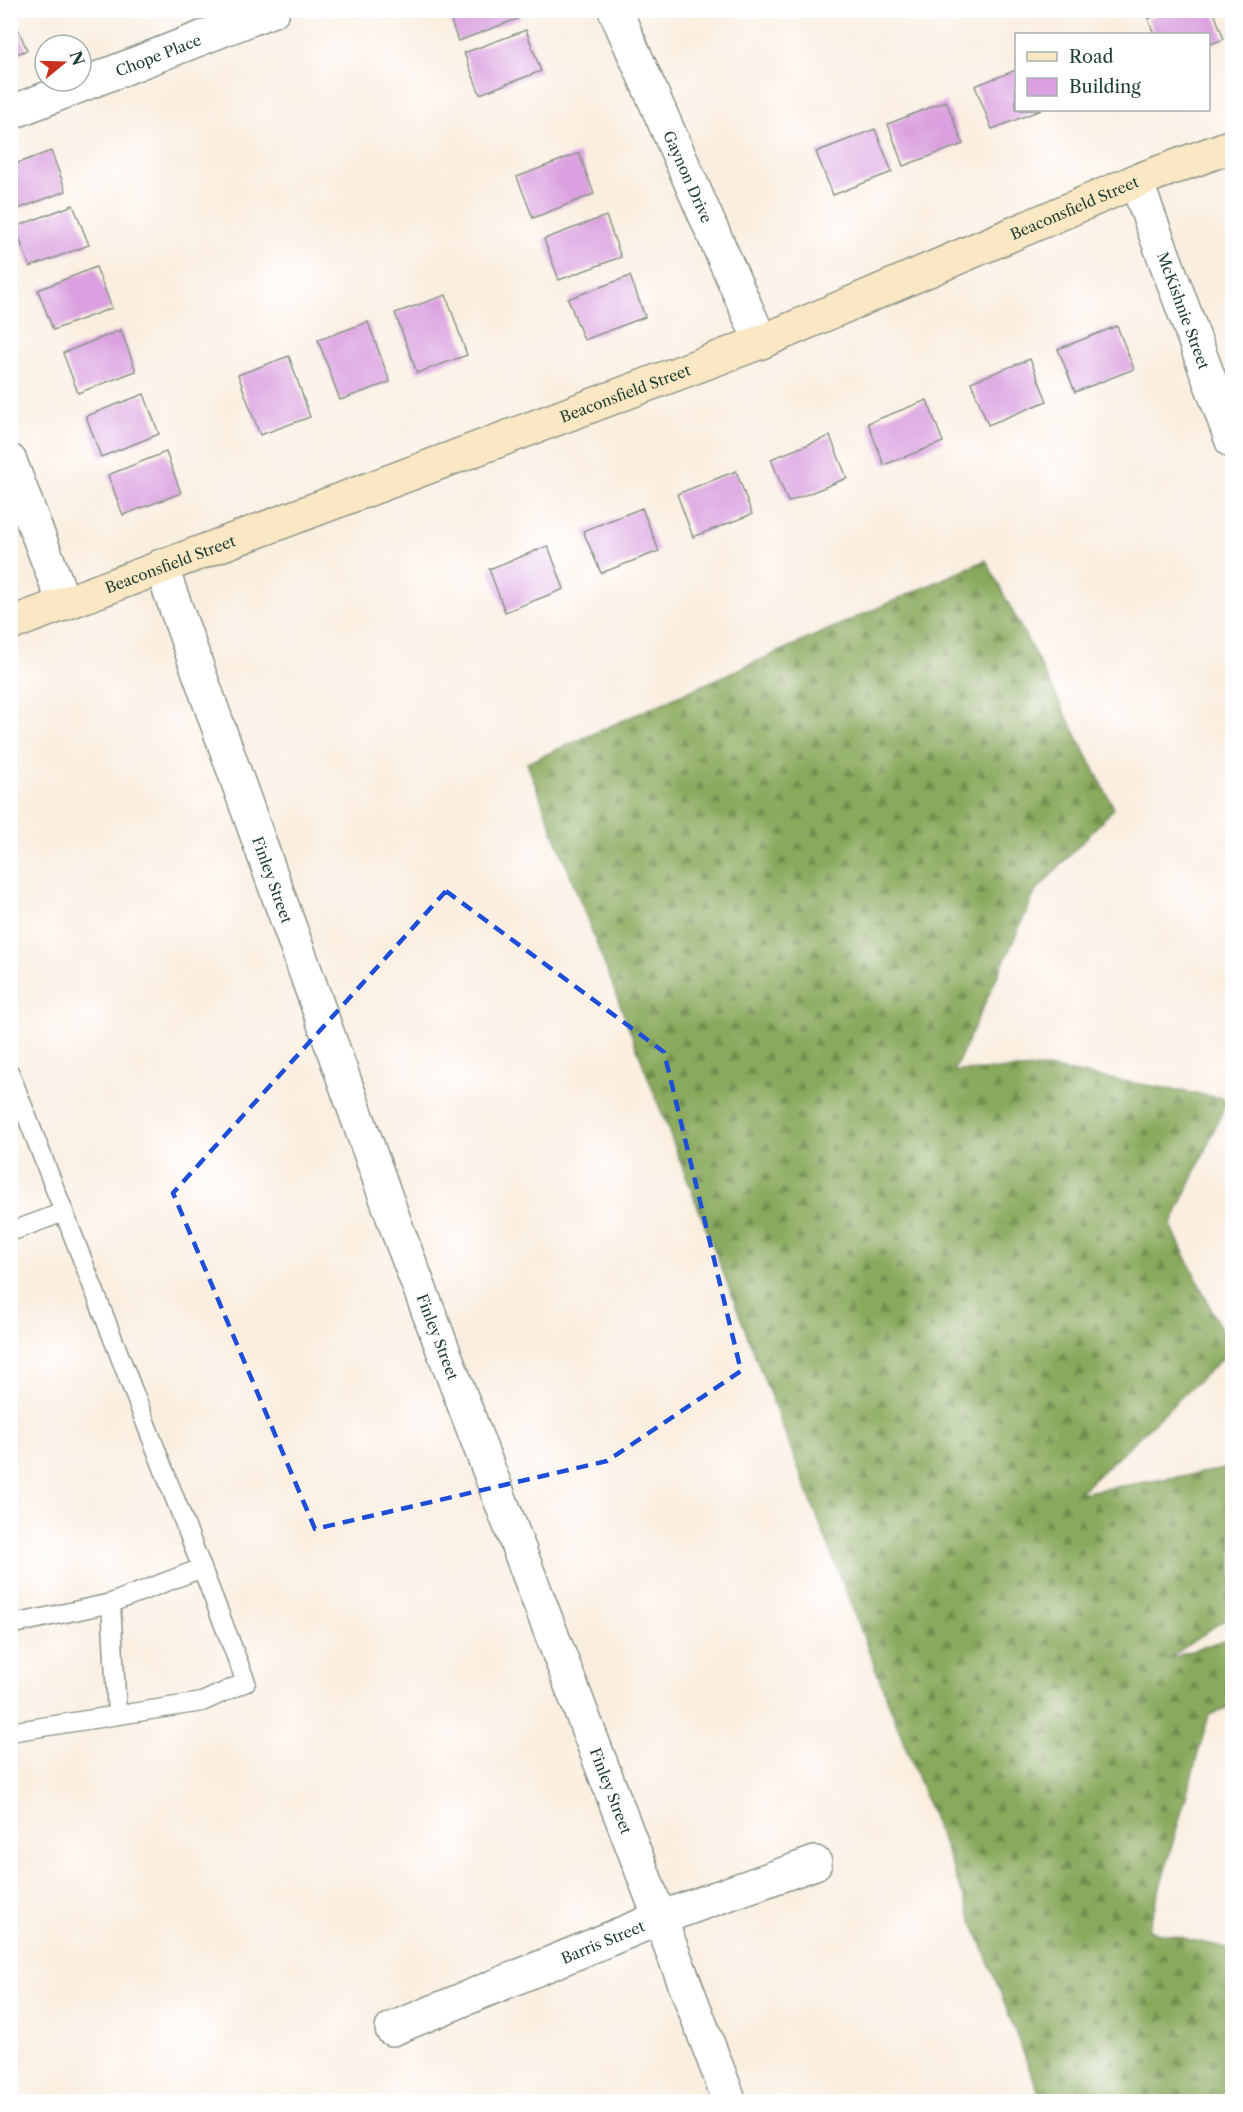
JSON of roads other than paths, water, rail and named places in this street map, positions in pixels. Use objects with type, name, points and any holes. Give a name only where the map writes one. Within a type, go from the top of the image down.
[{"type":"street","name":"Chope Place","points":[[10,112],[273,10]]},
{"type":"street","name":"Gaynon Drive","points":[[615,10],[761,342]]},
{"type":"street","name":"Beaconsfield Street","points":[[10,624],[761,342],[1136,181],[1233,146]]},
{"type":"street","name":"McKishnie Street","points":[[1136,181],[1233,441]]},
{"type":"street","points":[[10,461],[64,603]]},
{"type":"street","name":"Finley Street","points":[[161,566],[400,1237],[730,2102]]},
{"type":"street","name":"Barris Street","points":[[392,2029],[660,1918],[815,1863]]},
{"type":"lane","points":[[10,1073],[246,1682],[202,1702],[11,1730]]},
{"type":"lane","points":[[10,1232],[64,1212]]},
{"type":"lane","points":[[10,1625],[111,1603],[202,1568]]},
{"type":"lane","points":[[111,1603],[117,1716]]}]
